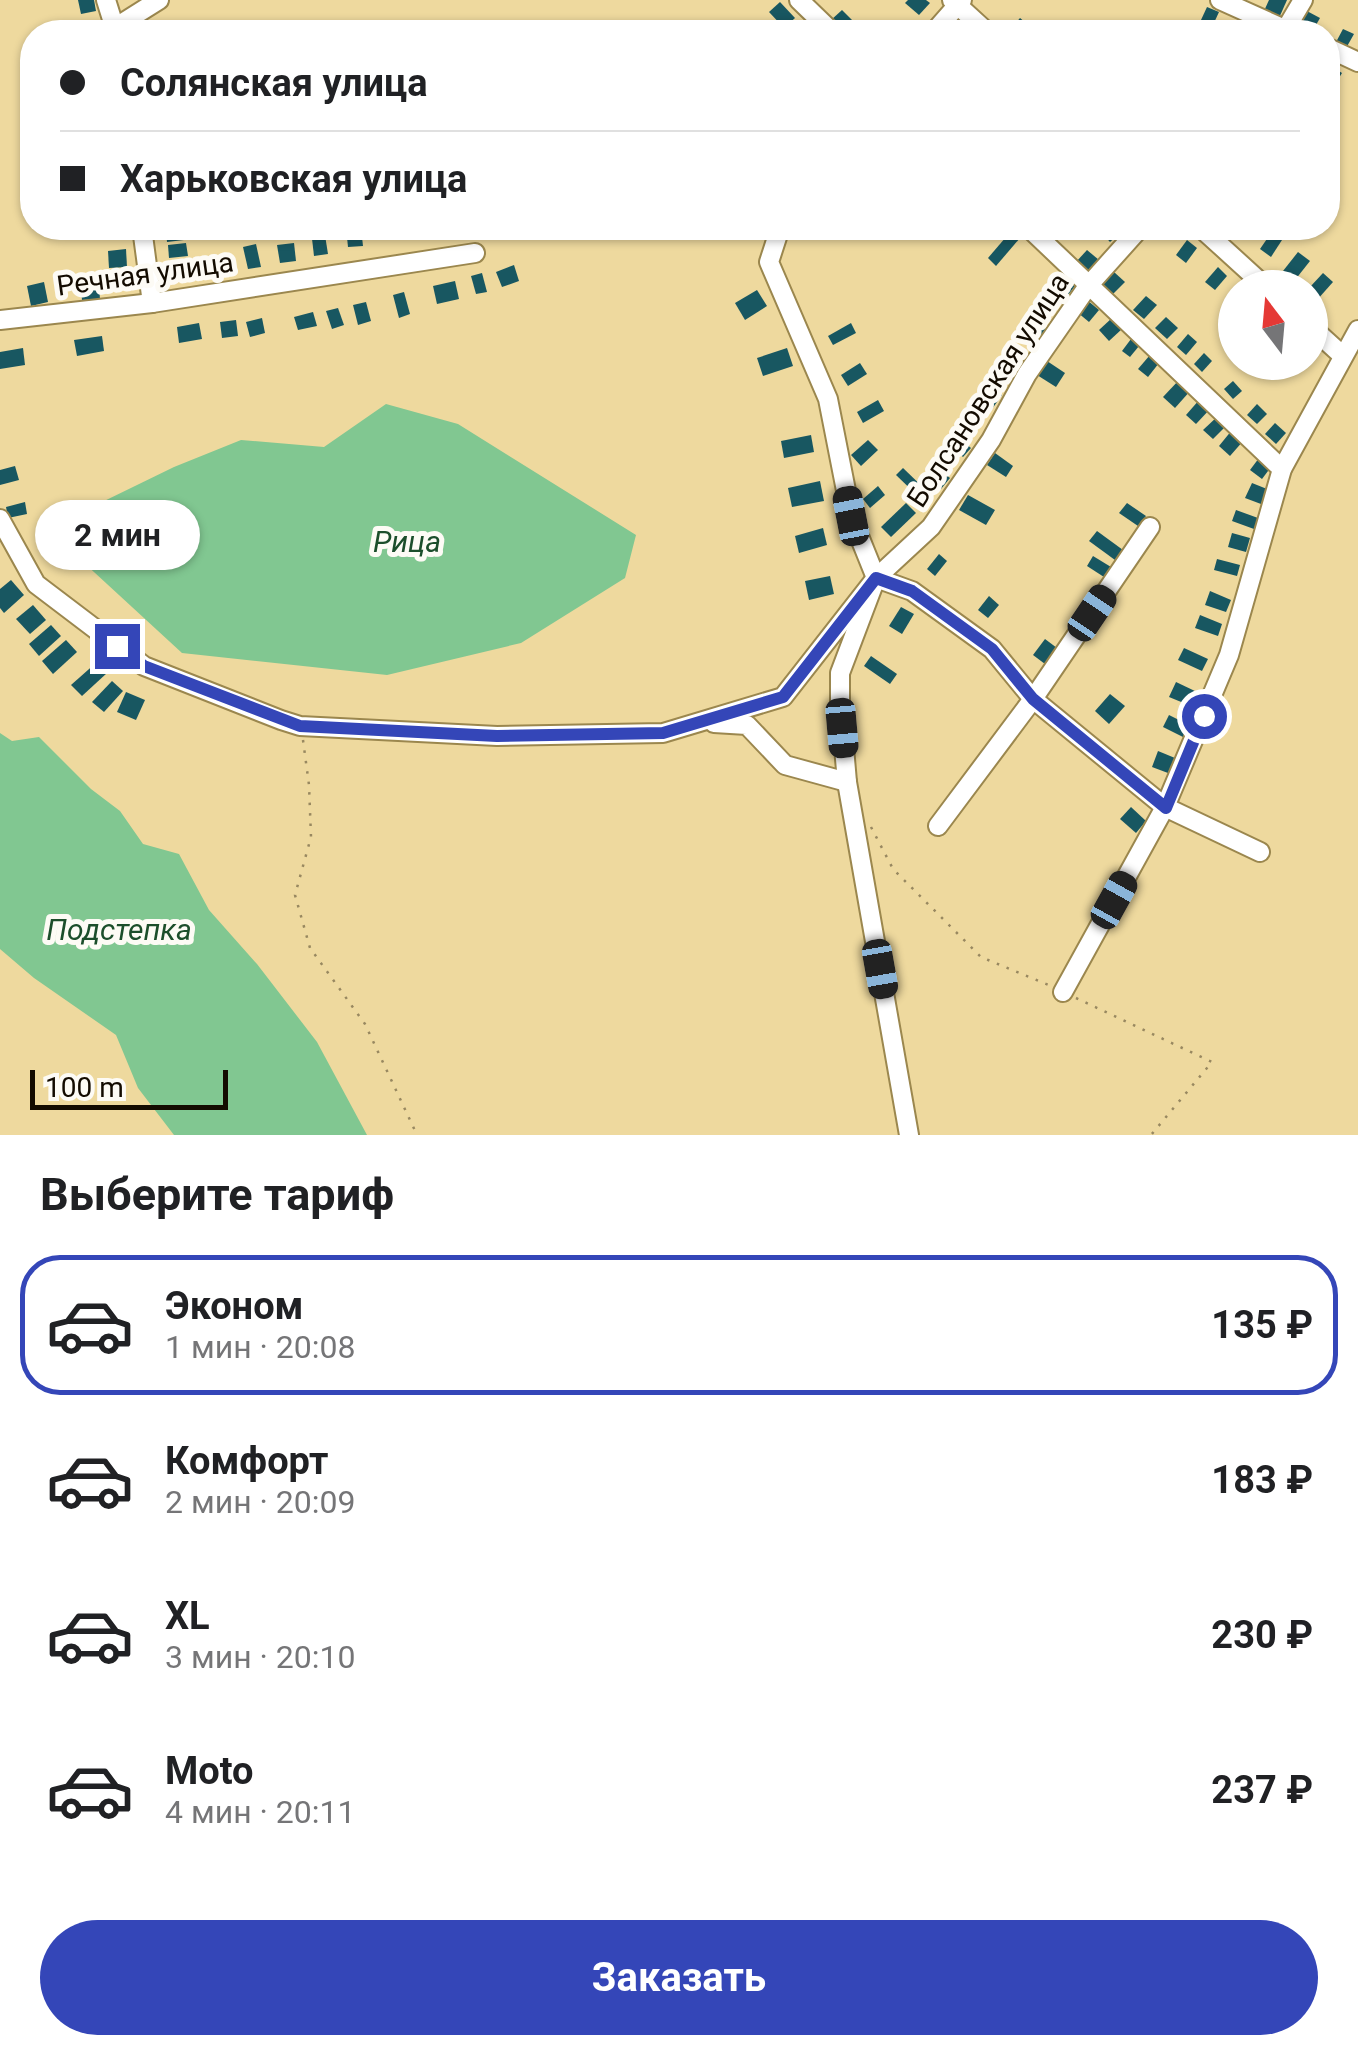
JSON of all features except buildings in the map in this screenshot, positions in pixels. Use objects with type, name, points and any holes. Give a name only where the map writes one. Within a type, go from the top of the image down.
[{"type":"street","points":[[130,20],[159,0]]},
{"type":"street","points":[[799,0],[820,20]]},
{"type":"street","points":[[1220,0],[1262,20]]},
{"type":"street","points":[[957,2],[975,20]]},
{"type":"street","points":[[144,240],[152,303]]},
{"type":"street","points":[[776,240],[769,262],[828,398],[851,516],[876,578],[840,672],[846,782],[909,1135]]},
{"type":"street","points":[[1041,240],[1282,469]]},
{"type":"street","name":"Болсановская улица","points":[[698,723],[783,697],[876,578],[932,527],[991,440],[1027,374],[1088,286],[1129,240]]},
{"type":"street","points":[[1214,240],[1247,270]]},
{"type":"street","name":"Речная улица","points":[[0,320],[152,303],[476,253]]},
{"type":"street","points":[[1063,992],[1166,808],[1229,655],[1282,469],[1358,330]]},
{"type":"street","points":[[1328,343],[1342,356]]},
{"type":"street","points":[[0,520],[36,584],[144,666],[300,726],[497,736],[663,733],[698,723],[747,725],[785,766],[846,782]]},
{"type":"street","points":[[938,826],[1033,699],[1150,527]]},
{"type":"street","points":[[876,578],[912,591],[992,649],[1033,699],[1166,808],[1260,852]]},
{"type":"path","points":[[300,726],[309,785],[310,838],[296,896],[310,948],[366,1024],[417,1135]]},
{"type":"path","points":[[865,817],[893,869],[981,957],[1212,1062],[1152,1135]]},
{"type":"water","name":"Рица","points":[[386,404],[458,424],[636,535],[625,578],[521,643],[387,675],[182,653],[82,561],[96,505],[241,440],[324,447]]},
{"type":"water","name":"Подстепка","points":[[0,733],[12,741],[39,737],[91,789],[120,811],[143,844],[179,854],[209,910],[317,1042],[367,1135],[174,1135],[138,1088],[116,1035],[34,978],[0,949]]},
{"type":"route","points":[[117,646],[144,666],[300,726],[497,736],[663,733],[783,697],[876,578],[912,591],[992,649],[1033,699],[1166,808],[1204,716]]}]
